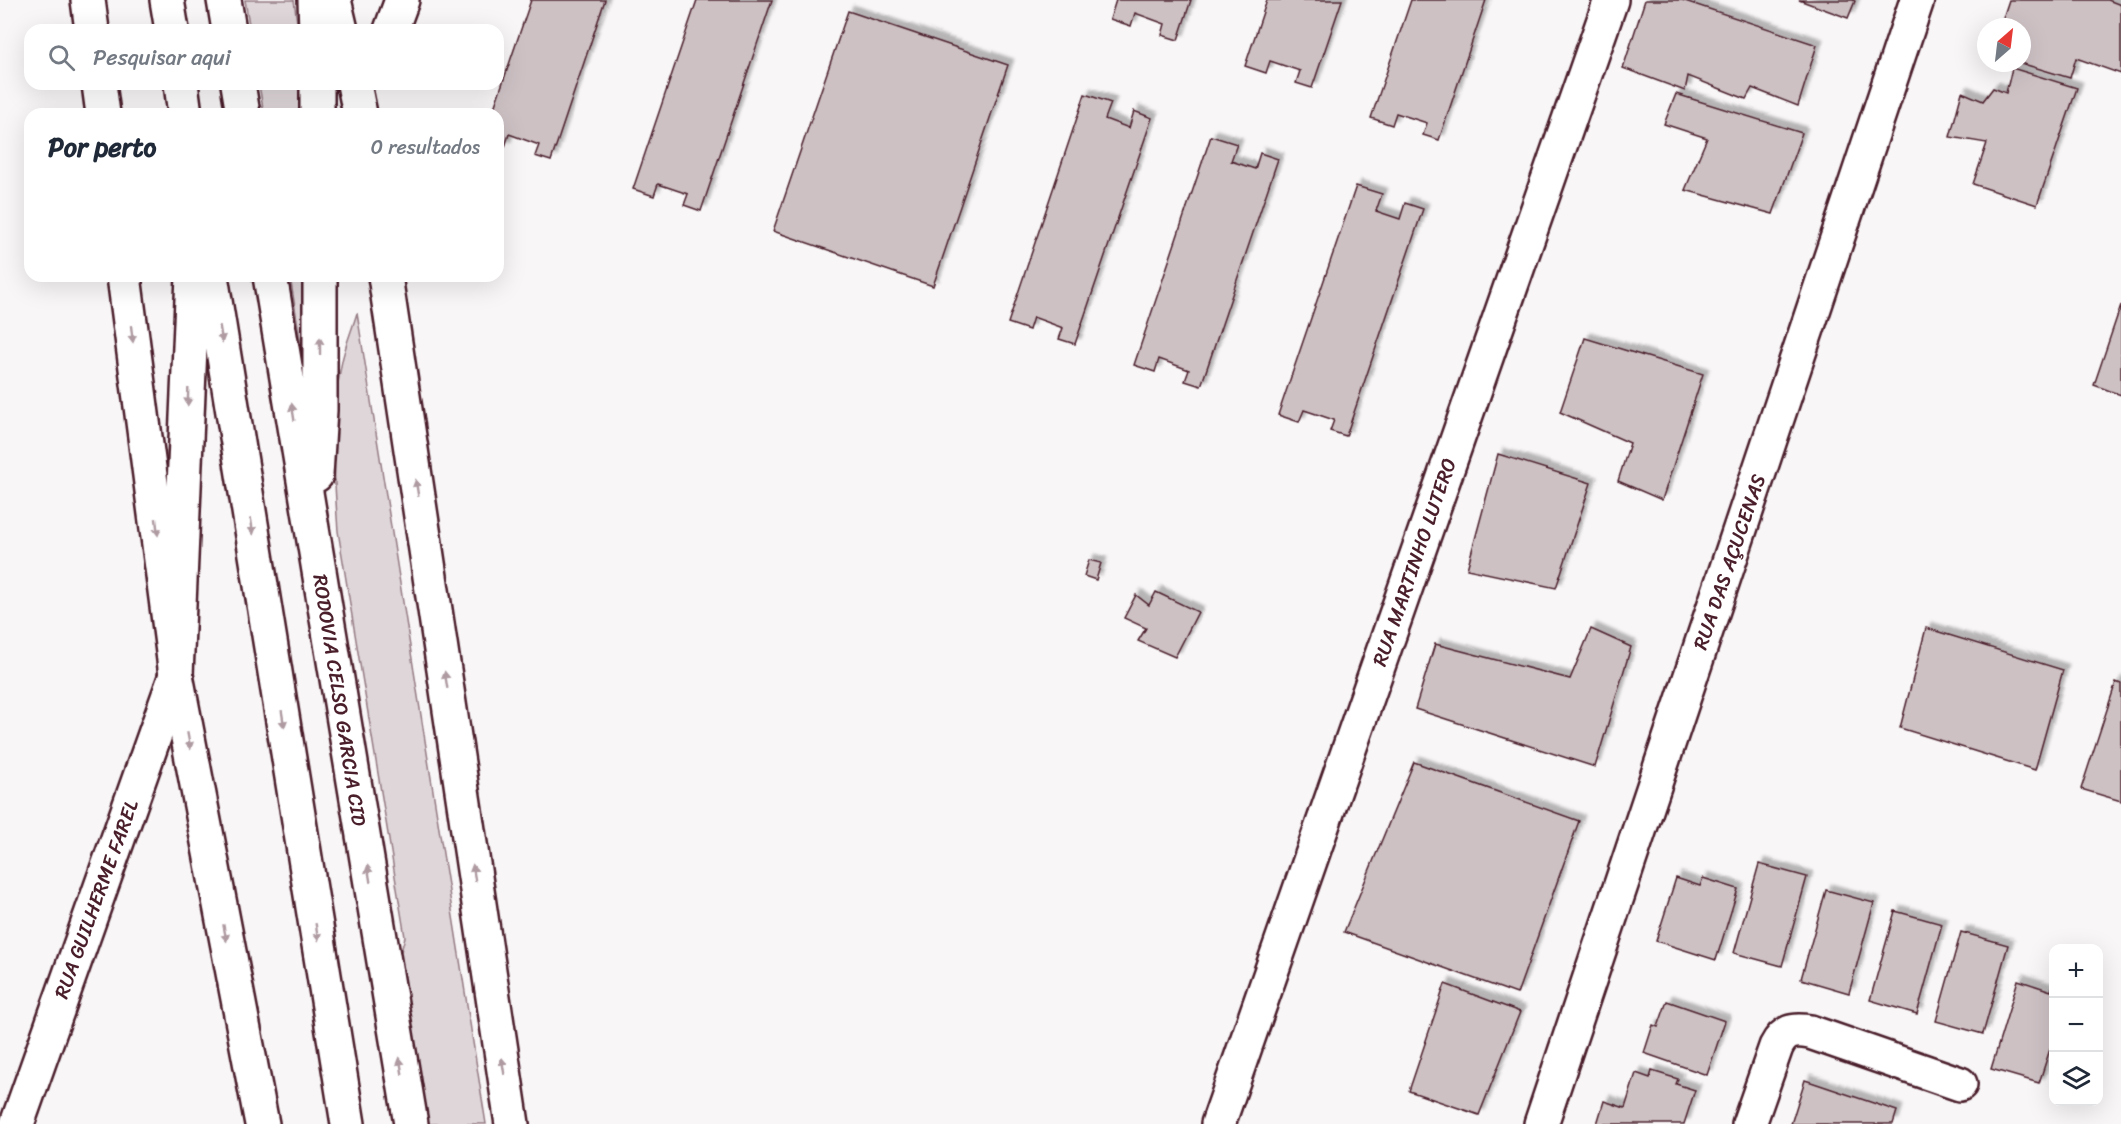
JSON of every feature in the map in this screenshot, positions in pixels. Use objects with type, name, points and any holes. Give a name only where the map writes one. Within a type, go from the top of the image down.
[{"type":"main road","points":[[88,0],[91,24]]},
{"type":"main road","points":[[167,0],[171,24]]},
{"type":"main road","points":[[224,0],[228,24]]},
{"type":"main road","points":[[315,0],[316,24]]},
{"type":"main road","points":[[334,0],[340,24]]},
{"type":"main road","points":[[393,24],[402,0]]},
{"type":"main road","name":"RUA MARTINHO LUTERO","points":[[1218,1124],[1611,0]]},
{"type":"main road","name":"RUA DAS AÇUCENAS","points":[[1541,1124],[1917,0]]},
{"type":"main road","points":[[100,90],[102,108]]},
{"type":"main road","points":[[182,90],[184,108]]},
{"type":"main road","points":[[239,90],[242,108]]},
{"type":"main road","points":[[317,90],[318,108]]},
{"type":"main road","points":[[355,90],[360,108]]},
{"type":"main road","points":[[363,108],[370,90]]},
{"type":"main road","points":[[125,282],[176,675],[262,1124]]},
{"type":"main road","points":[[176,675],[193,282]]},
{"type":"main road","points":[[212,282],[348,1124]]},
{"type":"main road","name":"RODOVIA CELSO GARCIA CID","points":[[271,282],[411,1124]]},
{"type":"main road","points":[[312,530],[320,410],[320,282]]},
{"type":"main road","points":[[386,282],[512,1124]]},
{"type":"main road","name":"RUA GUILHERME FAREL","points":[[17,1124],[176,675]]},
{"type":"main road","points":[[1749,1124],[1776,1047],[1781,1037],[1788,1032],[1810,1032],[1960,1084]]},
{"type":"shaded area","points":[[245,0],[294,0],[297,24],[249,24]]},
{"type":"shaded area","points":[[260,90],[302,90],[303,108],[263,108]]},
{"type":"shaded area","points":[[291,282],[308,282],[305,370]]},
{"type":"shaded area","points":[[357,313],[486,1124],[428,1124],[400,955],[405,937],[338,531],[334,469],[335,407],[342,359]]},
{"type":"building","points":[[531,0],[605,0],[551,161],[535,156],[539,145],[509,134],[504,147],[504,108],[494,108],[500,90],[504,90],[504,79]]},
{"type":"building","points":[[697,0],[772,0],[701,211],[684,205],[688,194],[658,184],[654,196],[633,189]]},
{"type":"building","points":[[1116,0],[1191,0],[1178,40],[1162,35],[1165,24],[1135,13],[1131,26],[1110,19]]},
{"type":"building","points":[[1267,0],[1342,0],[1312,88],[1296,83],[1300,71],[1270,61],[1266,73],[1245,66]]},
{"type":"building","points":[[1411,0],[1486,0],[1439,140],[1423,135],[1427,123],[1396,113],[1392,125],[1371,118]]},
{"type":"building","points":[[1645,0],[1682,0],[1817,45],[1798,106],[1752,88],[1746,99],[1688,76],[1685,91],[1623,68]]},
{"type":"building","points":[[1799,0],[1853,0],[1855,1],[1848,18]]},
{"type":"building","points":[[2009,0],[2108,0],[2121,5],[2121,74],[2076,58],[2070,78],[2031,66],[2031,18],[2003,18]]},
{"type":"building","points":[[848,11],[1008,65],[933,286],[773,231]]},
{"type":"building","points":[[2011,72],[2025,72],[2077,88],[2037,205],[1973,184],[1987,143],[1950,137],[1962,92],[1983,101],[1993,88],[2006,93]]},
{"type":"building","points":[[1085,94],[1111,103],[1105,119],[1129,128],[1134,111],[1152,118],[1075,344],[1059,339],[1063,328],[1033,317],[1029,330],[1008,323]]},
{"type":"building","points":[[1676,94],[1802,133],[1773,214],[1685,190],[1707,138],[1664,124]]},
{"type":"building","points":[[1211,136],[1237,144],[1231,161],[1255,169],[1260,153],[1278,159],[1201,386],[1185,381],[1189,370],[1159,359],[1155,372],[1134,365]]},
{"type":"building","points":[[1356,186],[1382,194],[1376,211],[1400,219],[1405,203],[1423,209],[1346,436],[1330,431],[1334,420],[1304,410],[1299,422],[1278,415]]},
{"type":"building","points":[[2121,305],[2121,395],[2094,385]]},
{"type":"building","points":[[1585,338],[1703,374],[1662,500],[1618,481],[1630,443],[1560,412]]},
{"type":"building","points":[[1498,454],[1591,483],[1556,588],[1467,569]]},
{"type":"building","points":[[1089,560],[1101,563],[1096,580],[1084,576]]},
{"type":"building","points":[[1156,592],[1198,612],[1175,657],[1138,641],[1146,628],[1124,618],[1136,595],[1149,605]]},
{"type":"building","points":[[1926,628],[2063,670],[2035,770],[1900,728]]},
{"type":"building","points":[[1591,629],[1631,647],[1595,767],[1415,709],[1435,644],[1570,679]]},
{"type":"building","points":[[2116,682],[2121,684],[2121,801],[2081,789]]},
{"type":"building","points":[[1414,762],[1579,821],[1517,994],[1344,932]]},
{"type":"building","points":[[1759,864],[1807,877],[1782,966],[1734,953]]},
{"type":"building","points":[[1676,878],[1700,886],[1703,878],[1738,889],[1716,960],[1656,941]]},
{"type":"building","points":[[1826,890],[1874,903],[1849,993],[1801,979]]},
{"type":"building","points":[[1895,911],[1942,924],[1917,1014],[1870,1000]]},
{"type":"building","points":[[1961,932],[2008,945],[1983,1034],[1936,1021]]},
{"type":"building","points":[[2018,980],[2049,990],[2049,1052],[2039,1083],[1991,1069]]},
{"type":"building","points":[[1445,984],[1520,1012],[1479,1115],[1409,1091]]},
{"type":"building","points":[[1667,1001],[1725,1021],[1707,1075],[1644,1053],[1653,1025],[1658,1027]]},
{"type":"building","points":[[1652,1071],[1678,1079],[1676,1084],[1695,1090],[1684,1124],[1597,1124],[1604,1101],[1625,1108],[1636,1073],[1650,1078]]},
{"type":"building","points":[[1805,1080],[1897,1111],[1893,1124],[1791,1124]]}]
